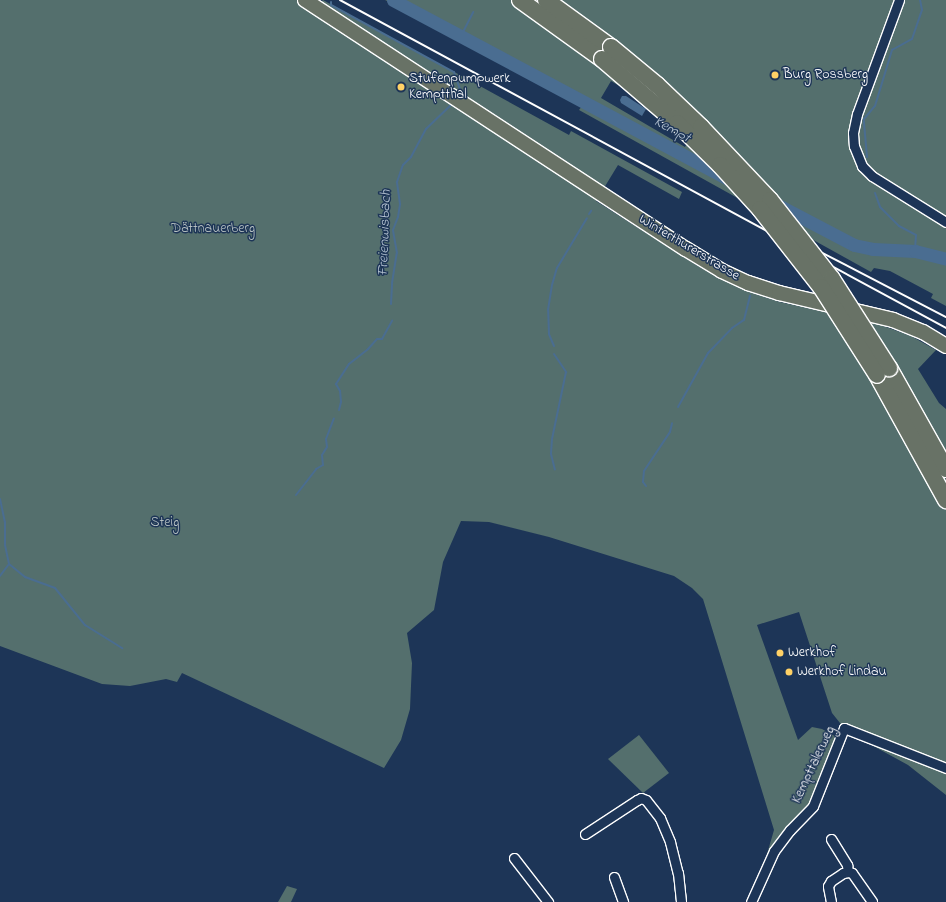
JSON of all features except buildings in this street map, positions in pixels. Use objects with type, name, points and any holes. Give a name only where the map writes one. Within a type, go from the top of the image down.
[{"type":"highway","points":[[520,0],[606,53]]},
{"type":"highway","points":[[546,0],[606,53],[747,194],[813,276],[847,326],[883,372],[946,469]]},
{"type":"highway","points":[[883,372],[946,500]]},
{"type":"main road","name":"Winterthurerstrasse","points":[[305,0],[686,249],[722,270],[748,283],[773,292],[894,320],[923,332],[946,346]]},
{"type":"street","points":[[899,0],[855,120],[853,133],[854,146],[862,166],[872,176],[946,222]]},
{"type":"street","name":"Kempttalerweg","points":[[751,902],[774,851],[790,830],[813,806],[844,728],[946,768]]},
{"type":"street","points":[[585,834],[637,800],[644,798],[660,818],[670,842],[678,873],[681,902]]},
{"type":"street","points":[[831,839],[847,865],[848,872]]},
{"type":"street","points":[[514,858],[548,902]]},
{"type":"street","points":[[831,902],[828,886],[831,881],[843,872],[852,873],[872,902]]},
{"type":"street","points":[[614,877],[623,902]]},
{"type":"green space","name":"Dättnauerberg","points":[[0,0],[305,0],[316,7],[323,0],[569,135],[571,131],[682,192],[679,199],[618,165],[596,201],[698,266],[749,292],[780,302],[875,323],[911,336],[936,350],[918,369],[939,403],[946,409],[946,795],[908,765],[866,742],[842,733],[844,728],[832,713],[799,612],[757,625],[798,740],[812,727],[822,729],[840,739],[813,806],[769,861],[767,854],[774,830],[703,599],[692,588],[674,576],[549,537],[489,522],[461,521],[443,562],[434,610],[407,633],[412,663],[410,709],[401,740],[384,768],[182,673],[177,682],[166,679],[130,686],[102,684],[0,646]]},
{"type":"green space","points":[[385,0],[946,0],[946,306],[931,298],[933,294],[890,271],[874,268],[871,272],[579,110],[588,98],[462,40]],"holes":[[[611,81],[694,131],[685,147],[601,98]]]},
{"type":"green space","points":[[639,735],[669,773],[643,793],[608,759]]},
{"type":"green space","points":[[287,886],[297,889],[291,902],[278,902]]},
{"type":"water","points":[[622,96],[626,96],[646,109],[642,116],[621,103],[620,100]]},
{"type":"waterway","name":"Kempt","points":[[393,0],[730,180]]},
{"type":"waterway","points":[[867,157],[864,119],[875,106],[892,50],[912,39],[922,10],[920,0]]},
{"type":"waterway","name":"Freienwisbach","points":[[331,2],[331,5],[454,72],[460,89],[458,91]]},
{"type":"waterway","points":[[461,36],[473,12]]},
{"type":"waterway","name":"Freienwisbach","points":[[391,304],[392,283],[397,253],[393,230],[398,217],[400,204],[397,182],[403,165],[411,157],[426,129],[451,105]]},
{"type":"waterway","points":[[875,193],[880,207],[899,226],[916,235],[915,251]]},
{"type":"waterway","name":"Kempt","points":[[774,203],[854,245],[873,249],[915,251],[946,259]]},
{"type":"waterway","points":[[554,346],[549,334],[548,310],[552,285],[557,268],[587,218]]},
{"type":"waterway","points":[[678,407],[708,353],[732,328],[744,320],[750,296]]},
{"type":"waterway","name":"Freienwisbach","points":[[339,410],[341,402],[340,391],[336,384],[349,364],[368,349],[377,339],[382,339],[392,321]]},
{"type":"waterway","points":[[554,354],[566,372],[552,439],[551,454],[555,470]]},
{"type":"waterway","name":"Freienwisbach","points":[[296,495],[316,469],[323,465],[322,455],[327,447],[326,439],[334,418]]},
{"type":"waterway","points":[[646,486],[643,482],[644,471],[670,432],[672,423]]},
{"type":"waterway","points":[[0,499],[5,522],[5,545],[9,564],[0,576]]},
{"type":"waterway","points":[[9,564],[25,577],[55,588],[85,625],[122,648]]},
{"type":"railway","points":[[340,0],[946,328]]},
{"type":"railway","points":[[780,231],[946,317]]},
{"type":"place","name":"Burg Rossberg","points":[[775,75]]},
{"type":"place","name":"Stufenpumpwerk Kemptthal","points":[[401,87]]},
{"type":"place","name":"Werkhof","points":[[780,653]]},
{"type":"place","name":"Werkhof Lindau","points":[[789,672]]},
{"type":"park label","name":"Steig","points":[[165,523]]}]
